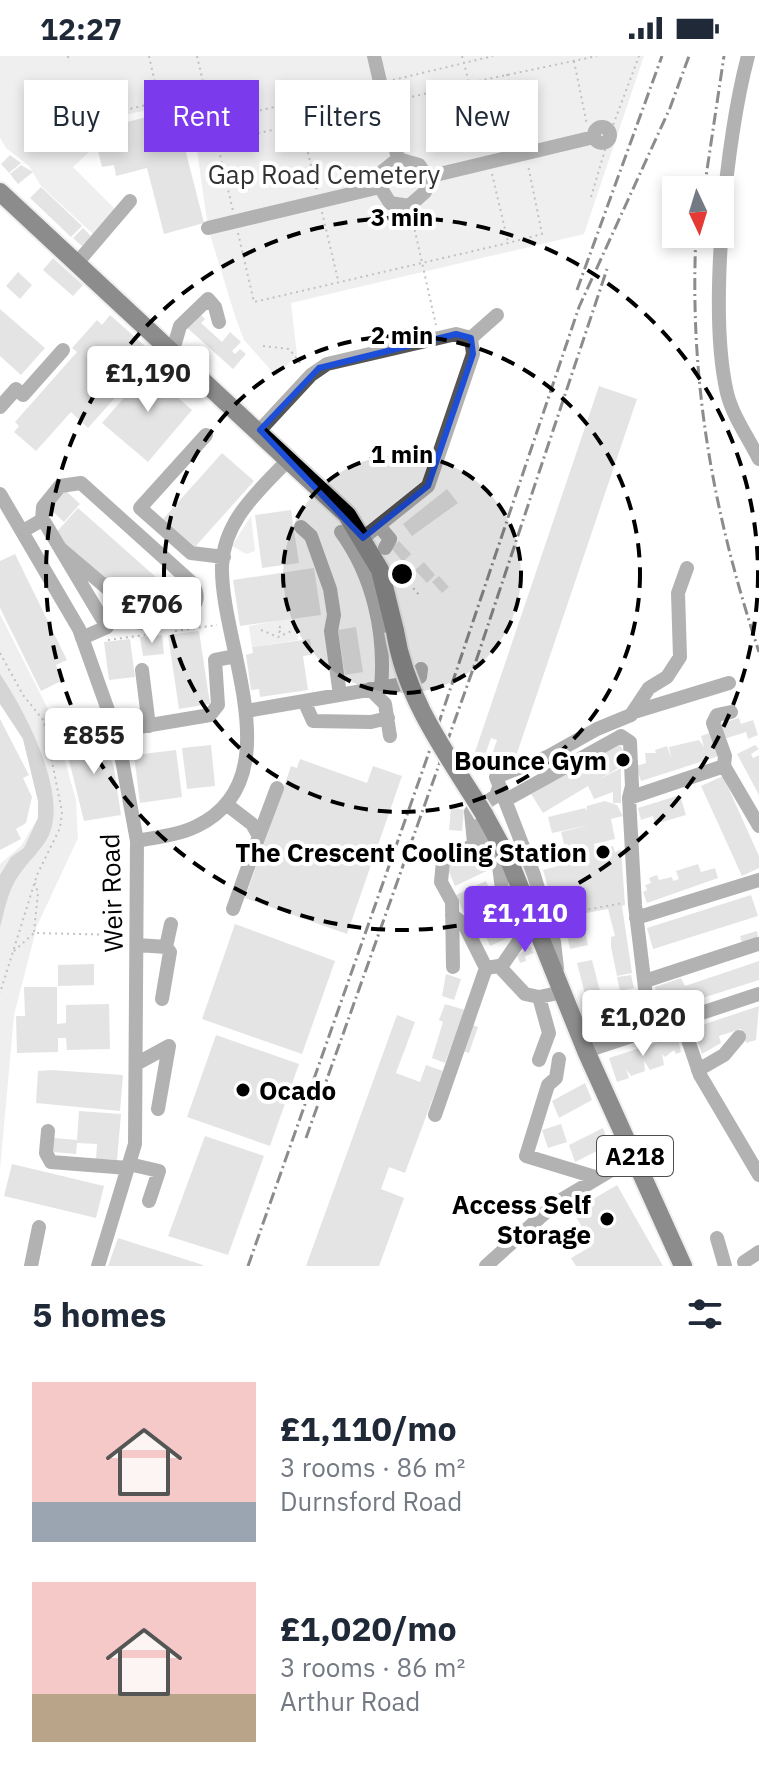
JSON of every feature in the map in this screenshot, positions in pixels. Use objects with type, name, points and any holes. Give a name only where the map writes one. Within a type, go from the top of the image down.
[{"type":"main road","name":"A218","points":[[3,200],[77,263],[260,430],[347,515],[363,538],[380,570],[405,678],[413,698],[509,860],[586,1051],[683,1266]]},
{"type":"street","points":[[374,56],[379,80]]},
{"type":"street","points":[[748,56],[736,114],[722,247],[721,300],[728,396],[758,453]]},
{"type":"street","points":[[427,177],[600,138]]},
{"type":"street","points":[[396,152],[398,159]]},
{"type":"street","points":[[398,159],[419,165],[427,177],[425,192],[409,206],[390,203],[380,187],[383,171],[398,159]]},
{"type":"street","points":[[208,228],[380,187]]},
{"type":"street","points":[[77,263],[130,201]]},
{"type":"street","points":[[173,350],[180,326],[208,299],[215,307],[219,322]]},
{"type":"street","points":[[471,338],[497,315]]},
{"type":"street","points":[[260,430],[311,375],[327,364],[456,334],[471,338]]},
{"type":"street","points":[[363,538],[428,486],[473,354],[471,338]]},
{"type":"street","points":[[0,407],[63,350]]},
{"type":"street","points":[[206,435],[140,508],[191,553],[224,557]]},
{"type":"street","points":[[137,841],[197,826],[226,804],[239,786],[248,756],[246,711],[224,557],[237,515],[289,459]]},
{"type":"street","points":[[82,638],[107,627],[186,615],[194,605],[194,586],[81,483],[60,486],[43,507],[42,520],[107,627]]},
{"type":"street","name":"Weir Road","points":[[0,495],[82,638],[115,731],[137,841],[135,1144],[98,1266]]},
{"type":"street","points":[[23,531],[42,520]]},
{"type":"street","points":[[301,527],[311,536],[330,589],[334,615],[331,631],[340,695]]},
{"type":"street","points":[[380,527],[390,539],[385,548]]},
{"type":"street","points":[[341,532],[366,574],[373,598],[379,633],[376,688],[385,704],[390,736]]},
{"type":"street","points":[[61,549],[108,589],[135,622]]},
{"type":"street","points":[[634,712],[649,688],[667,677],[680,657],[678,593],[687,568]]},
{"type":"street","points":[[115,731],[215,711],[218,699],[215,660],[236,656]]},
{"type":"street","points":[[246,711],[415,679],[421,669]]},
{"type":"street","points":[[142,670],[149,726]]},
{"type":"street","points":[[452,915],[464,924],[494,968],[525,994],[539,997],[561,986],[553,938],[502,795],[499,774],[547,757],[634,712],[729,683]]},
{"type":"street","points":[[304,701],[313,721],[371,722],[388,718]]},
{"type":"street","points":[[731,712],[717,715],[713,723],[725,756],[724,766],[759,826]]},
{"type":"street","points":[[453,967],[452,902],[441,882],[443,861],[474,843],[471,812],[496,796],[621,736],[630,742],[632,786],[629,798],[636,918],[650,1029]]},
{"type":"street","points":[[629,798],[724,766]]},
{"type":"street","points":[[233,909],[277,788]]},
{"type":"street","points":[[226,804],[252,824],[259,836]]},
{"type":"street","points":[[435,1115],[494,968],[521,938],[502,889],[499,866],[479,831],[473,828]]},
{"type":"street","points":[[636,918],[759,880]]},
{"type":"street","points":[[162,999],[170,958],[166,947],[171,924]]},
{"type":"street","points":[[645,981],[758,944]]},
{"type":"street","points":[[138,945],[166,947]]},
{"type":"street","points":[[586,1051],[759,994]]},
{"type":"street","points":[[539,997],[549,1033],[539,1060]]},
{"type":"street","points":[[681,1019],[696,1051],[698,1070],[759,1175]]},
{"type":"street","points":[[698,1070],[724,1055],[739,1037]]},
{"type":"street","points":[[136,1064],[169,1046],[158,1109]]},
{"type":"street","points":[[559,1059],[556,1078],[548,1085],[526,1156],[595,1177]]},
{"type":"street","points":[[136,1064],[165,1070]]},
{"type":"street","points":[[48,1131],[46,1153],[51,1162],[128,1166],[159,1171],[149,1201]]},
{"type":"street","points":[[486,1266],[556,1203],[595,1177],[635,1156]]},
{"type":"street","points":[[31,1266],[39,1227]]},
{"type":"street","points":[[717,1238],[725,1266]]},
{"type":"street","points":[[744,1262],[759,1252]]},
{"type":"path","points":[[68,56],[69,62]]},
{"type":"path","points":[[149,56],[154,80]]},
{"type":"path","points":[[197,56],[202,80]]},
{"type":"path","points":[[462,56],[468,80]]},
{"type":"path","points":[[393,80],[493,56]]},
{"type":"path","points":[[483,80],[597,56]]},
{"type":"path","points":[[591,197],[600,138],[639,56]]},
{"type":"path","points":[[574,61],[600,138]]},
{"type":"path","points":[[219,152],[254,302],[542,234]]},
{"type":"path","points":[[409,206],[439,338]]},
{"type":"path","points":[[263,346],[289,349],[311,375]]},
{"type":"path","points":[[394,564],[419,595]]},
{"type":"path","points":[[261,630],[278,637],[284,630],[296,629]]},
{"type":"path","points":[[0,653],[23,695],[44,721],[62,797],[60,828],[35,882],[0,993]]},
{"type":"path","points":[[13,952],[34,933],[38,893],[35,882]]},
{"type":"path","points":[[554,916],[626,902]]},
{"type":"path","points":[[34,933],[122,935]]},
{"type":"highlighted area","points":[[456,334],[471,338],[473,354],[428,486],[363,538],[260,430],[319,368]]},
{"type":"green space","name":"Gap Road Cemetery","points":[[0,56],[644,56],[584,234],[291,303],[297,355],[276,376],[244,340],[235,316],[208,228],[197,152],[259,152],[259,80],[144,80],[144,111],[128,114],[128,80],[24,80],[24,152],[89,152],[73,167],[117,211],[93,234],[41,186],[29,166],[6,148],[0,138]]},
{"type":"green space","points":[[251,516],[255,551],[246,554],[232,546]]},
{"type":"green space","points":[[0,614],[53,719],[76,800],[78,838],[37,926],[14,1015],[0,1170],[0,864],[21,846],[38,818],[38,801],[23,739],[0,704]]},
{"type":"green space","points":[[294,618],[298,640],[252,647],[249,626]]},
{"type":"shaded area","points":[[0,674],[41,752],[53,797],[53,817],[49,835],[12,887],[0,927],[0,875],[11,857],[24,848],[38,818],[38,801],[23,739],[0,704]]},
{"type":"building","points":[[144,118],[144,152],[186,152],[204,223],[164,234],[147,168],[116,176],[114,165],[102,167],[98,152],[128,152],[128,122]]},
{"type":"building","points":[[10,155],[21,163],[9,173],[1,164]]},
{"type":"building","points":[[21,165],[33,172],[18,184],[10,174]]},
{"type":"building","points":[[41,187],[82,226],[71,237],[30,198]]},
{"type":"building","points":[[83,228],[91,236],[82,246],[73,238]]},
{"type":"building","points":[[53,258],[83,285],[73,296],[43,270]]},
{"type":"building","points":[[18,272],[32,285],[20,299],[6,286]]},
{"type":"building","points":[[0,309],[45,348],[21,375],[0,356]]},
{"type":"building","points":[[197,311],[205,319],[201,323],[222,342],[230,332],[241,342],[232,351],[235,354],[240,349],[246,354],[233,369],[184,325]]},
{"type":"building","points":[[110,315],[154,354],[88,428],[71,412],[36,451],[14,432],[19,426],[15,422],[77,352],[72,348],[97,320],[102,325]]},
{"type":"building","points":[[153,364],[175,383],[169,390],[192,410],[148,462],[102,423]]},
{"type":"building","points":[[599,386],[637,399],[512,768],[490,760],[497,740],[491,738],[485,755],[475,752]]},
{"type":"building","points":[[222,453],[254,481],[195,547],[163,519]]},
{"type":"building","points":[[63,488],[80,504],[64,522],[47,506]]},
{"type":"building","points":[[447,489],[458,503],[412,536],[403,524]]},
{"type":"building","points":[[78,508],[166,586],[142,613],[54,535]]},
{"type":"building","points":[[291,510],[299,563],[262,568],[255,515]]},
{"type":"building","points":[[399,541],[411,554],[403,562],[391,548]]},
{"type":"building","points":[[15,554],[67,660],[56,665],[63,680],[41,691],[0,608],[0,561]]},
{"type":"building","points":[[424,562],[435,575],[427,583],[415,570]]},
{"type":"building","points":[[314,568],[321,615],[240,626],[233,580]]},
{"type":"building","points":[[439,576],[449,587],[442,593],[432,582]]},
{"type":"building","points":[[356,627],[363,672],[345,675],[338,630]]},
{"type":"building","points":[[199,631],[210,704],[179,709],[168,635]]},
{"type":"building","points":[[162,635],[164,654],[143,656],[140,637]]},
{"type":"building","points":[[130,639],[135,677],[109,680],[104,642]]},
{"type":"building","points":[[310,639],[312,655],[303,656],[308,690],[260,697],[259,689],[251,690],[246,655],[253,653],[252,647]]},
{"type":"building","points":[[739,718],[741,724],[753,720],[758,735],[748,739],[746,732],[724,739],[719,724]]},
{"type":"building","points":[[0,719],[29,775],[23,778],[32,797],[26,823],[16,829],[21,839],[0,850]]},
{"type":"building","points":[[101,729],[114,768],[121,815],[84,821],[64,740]]},
{"type":"building","points":[[712,732],[722,755],[641,781],[636,766],[646,763],[645,753],[656,753],[655,750],[667,746],[671,758],[669,747],[699,740],[704,747],[701,736]]},
{"type":"building","points":[[618,742],[630,761],[598,780],[621,768],[621,803],[613,803],[613,792],[594,799],[588,786],[543,813],[531,794]]},
{"type":"building","points":[[211,745],[215,786],[187,789],[182,748]]},
{"type":"building","points":[[755,745],[759,749],[751,754],[753,758],[759,755],[759,795],[737,754]]},
{"type":"building","points":[[176,750],[182,797],[140,803],[134,755]]},
{"type":"building","points":[[300,759],[367,783],[373,766],[402,776],[347,934],[245,898],[291,766],[297,768]]},
{"type":"building","points":[[723,776],[759,856],[759,868],[742,876],[701,786]]},
{"type":"building","points":[[680,795],[686,815],[655,824],[653,816],[641,820],[638,808]]},
{"type":"building","points":[[605,801],[617,805],[623,816],[611,819],[615,839],[594,844],[595,850],[613,846],[615,852],[621,850],[625,905],[622,906],[632,973],[617,976],[611,947],[611,937],[615,936],[608,909],[581,914],[588,945],[570,949],[563,918],[557,919],[543,870],[569,863],[561,832],[590,825],[552,833],[548,817],[585,808],[586,811],[587,806]]},
{"type":"building","points":[[451,807],[464,810],[462,831],[449,830]]},
{"type":"building","points":[[486,848],[495,867],[455,886],[446,865]]},
{"type":"building","points":[[698,864],[701,872],[715,868],[718,878],[647,903],[643,892],[647,890],[645,885],[651,883],[649,878],[657,875],[659,880],[672,877],[673,881],[679,879],[676,871]]},
{"type":"building","points":[[486,881],[510,937],[490,946],[475,912],[465,916],[456,895]]},
{"type":"building","points":[[751,895],[758,916],[653,949],[647,928]]},
{"type":"building","points":[[235,924],[335,961],[302,1054],[202,1019]]},
{"type":"building","points":[[757,931],[759,941],[743,946],[740,936]]},
{"type":"building","points":[[531,946],[534,953],[525,956],[526,961],[520,963],[517,955]]},
{"type":"building","points":[[592,960],[602,999],[587,1002],[577,963]]},
{"type":"building","points":[[759,961],[759,980],[668,1009],[658,1006],[655,987],[681,978],[685,986]]},
{"type":"building","points":[[94,964],[94,985],[58,986],[58,965]]},
{"type":"building","points":[[446,974],[461,979],[454,1000],[442,996]]},
{"type":"building","points":[[631,975],[634,988],[620,991],[617,977]]},
{"type":"building","points":[[24,987],[57,987],[57,1024],[66,1023],[66,1005],[109,1004],[110,1049],[67,1050],[66,1038],[58,1038],[58,1052],[17,1053],[16,1016],[25,1016]]},
{"type":"building","points":[[636,991],[642,1020],[625,1022],[623,1018],[616,1021],[618,1028],[600,1035],[587,1004],[608,998],[610,1006],[625,1001],[623,994]]},
{"type":"building","points":[[445,1004],[465,1010],[445,1063],[432,1058]]},
{"type":"building","points":[[759,1006],[756,1040],[746,1043],[741,1029],[719,1036],[721,1043],[702,1054],[693,1028]]},
{"type":"building","points":[[397,1015],[415,1022],[396,1073],[420,1082],[426,1065],[443,1071],[405,1173],[389,1167],[381,1189],[404,1198],[379,1266],[306,1266]]},
{"type":"building","points":[[468,1023],[478,1027],[469,1053],[459,1050]]},
{"type":"building","name":"Ocado","points":[[216,1035],[299,1064],[270,1146],[187,1117]]},
{"type":"building","points":[[677,1036],[681,1052],[676,1054],[674,1050],[665,1057],[662,1054],[664,1065],[650,1070],[644,1061],[645,1071],[631,1076],[626,1069],[629,1078],[617,1082],[609,1058]]},
{"type":"building","points":[[38,1071],[123,1075],[120,1111],[36,1103]]},
{"type":"building","points":[[585,1083],[592,1100],[559,1118],[552,1101]]},
{"type":"building","points":[[79,1111],[121,1114],[117,1160],[96,1159],[97,1144],[77,1143],[76,1154],[53,1152],[54,1138],[77,1140]]},
{"type":"building","points":[[561,1124],[567,1142],[548,1148],[542,1130]]},
{"type":"building","points":[[603,1128],[609,1145],[575,1162],[569,1145]]},
{"type":"building","points":[[205,1136],[264,1156],[228,1255],[168,1236]]},
{"type":"building","points":[[12,1164],[104,1186],[96,1218],[4,1196]]},
{"type":"building","name":"Access Self Storage","points":[[617,1185],[663,1266],[576,1266],[571,1258],[592,1246],[573,1211]]},
{"type":"building","points":[[118,1238],[203,1265],[203,1266],[108,1266]]},
{"type":"railway","points":[[577,290],[662,56]]},
{"type":"railway","points":[[248,1266],[427,758],[579,307],[670,108],[689,56]]},
{"type":"railway","points":[[706,176],[724,56]]},
{"type":"railway","points":[[696,248],[696,342],[708,446],[729,548],[759,652]]},
{"type":"railway","points":[[306,1138],[477,658],[607,269]]},
{"type":"place","name":"Bounce Gym","points":[[623,760]]},
{"type":"place","name":"The Crescent Cooling Station","points":[[603,852]]},
{"type":"place","name":"Ocado","points":[[243,1090]]},
{"type":"place","name":"Access Self Storage","points":[[607,1219]]}]
